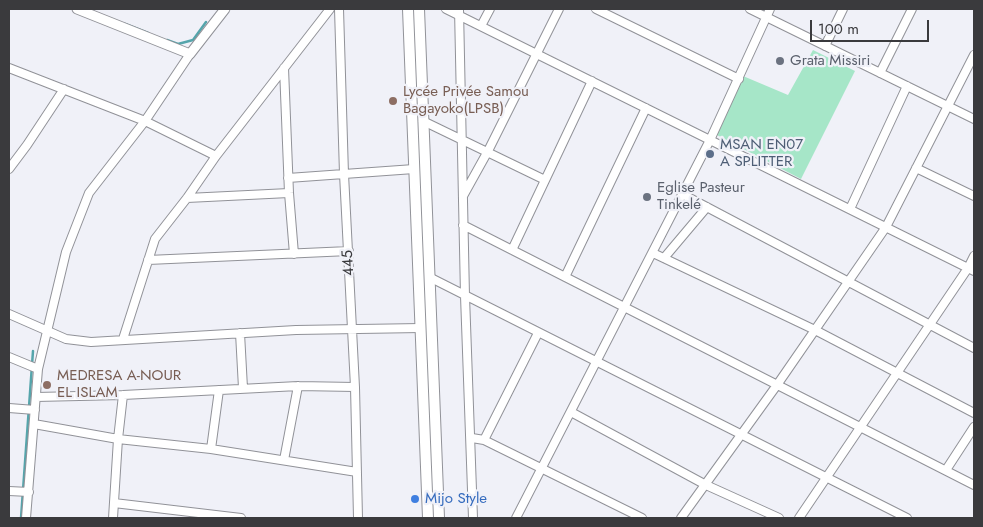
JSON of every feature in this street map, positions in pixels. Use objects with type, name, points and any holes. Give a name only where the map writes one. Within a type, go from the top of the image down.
[{"type":"main road","points":[[408,9],[428,518]]},
{"type":"main road","points":[[419,9],[440,518]]},
{"type":"street","points":[[77,9],[190,54]]},
{"type":"street","points":[[26,518],[38,369],[66,252],[88,193],[145,122],[190,54],[225,9]]},
{"type":"street","points":[[123,339],[155,239],[187,198],[216,156],[330,9]]},
{"type":"street","name":"445","points":[[339,9],[344,174],[355,387],[358,518]]},
{"type":"street","points":[[446,9],[459,12],[481,26],[536,54],[971,269]]},
{"type":"street","points":[[481,26],[490,9]]},
{"type":"street","points":[[462,197],[488,151],[559,9]]},
{"type":"street","points":[[596,9],[739,79]]},
{"type":"street","points":[[750,9],[974,119]]},
{"type":"street","points":[[516,518],[710,140],[770,9]]},
{"type":"street","points":[[825,46],[843,9]]},
{"type":"street","points":[[880,73],[912,9]]},
{"type":"street","points":[[459,12],[462,197],[472,438],[473,518]]},
{"type":"street","points":[[682,518],[886,227],[974,55]]},
{"type":"street","points":[[9,68],[145,122],[216,156]]},
{"type":"street","points":[[284,68],[288,178],[294,254]]},
{"type":"street","points":[[512,250],[592,81]]},
{"type":"street","points":[[850,209],[907,86]]},
{"type":"street","points":[[9,169],[28,145],[64,89]]},
{"type":"street","points":[[565,277],[646,108]]},
{"type":"street","points":[[423,121],[545,180]]},
{"type":"street","points":[[916,168],[974,196]]},
{"type":"street","points":[[288,178],[414,169]]},
{"type":"street","points":[[187,198],[289,192]]},
{"type":"street","points":[[682,194],[974,348]]},
{"type":"street","points":[[664,258],[708,207]]},
{"type":"street","points":[[463,225],[974,485]]},
{"type":"street","points":[[148,260],[348,251]]},
{"type":"street","points":[[653,253],[815,330],[974,413]]},
{"type":"street","points":[[799,518],[930,325],[971,269],[974,256]]},
{"type":"street","points":[[431,278],[907,518]]},
{"type":"street","points":[[9,314],[47,329],[66,339],[91,342],[240,333],[421,328]]},
{"type":"street","points":[[484,440],[538,332]]},
{"type":"street","points":[[240,333],[243,388]]},
{"type":"street","points":[[9,357],[38,369]]},
{"type":"street","points":[[36,397],[123,395],[298,386],[355,387]]},
{"type":"street","points":[[284,460],[298,386]]},
{"type":"street","points":[[211,449],[219,390]]},
{"type":"street","points":[[113,518],[123,395]]},
{"type":"street","points":[[9,408],[35,410]]},
{"type":"street","points":[[571,412],[706,485],[779,518]]},
{"type":"street","points":[[34,424],[118,439],[211,449],[357,472]]},
{"type":"street","points":[[946,470],[974,427]]},
{"type":"street","points":[[472,438],[484,440],[642,518]]},
{"type":"street","points":[[9,491],[28,492]]},
{"type":"street","points":[[114,503],[241,518]]},
{"type":"green space","points":[[813,50],[855,71],[801,179],[715,134],[743,76],[788,95]]},
{"type":"waterway","points":[[167,40],[178,44],[193,40],[206,22]]},
{"type":"waterway","points":[[125,24],[148,33]]},
{"type":"waterway","points":[[21,518],[33,351]]},
{"type":"place","name":"Grata Missiri","points":[[780,61]]},
{"type":"place","name":"Lycée Privée Samou Bagayoko(LPSB)","points":[[393,101]]},
{"type":"place","name":"MSAN EN07 A SPLITTER","points":[[710,154]]},
{"type":"place","name":"Eglise Pasteur Tinkelé","points":[[647,197]]},
{"type":"place","name":"MEDRESA A-NOUR EL ISLAM","points":[[47,385]]},
{"type":"place","name":"Mijo Style","points":[[415,499]]}]
